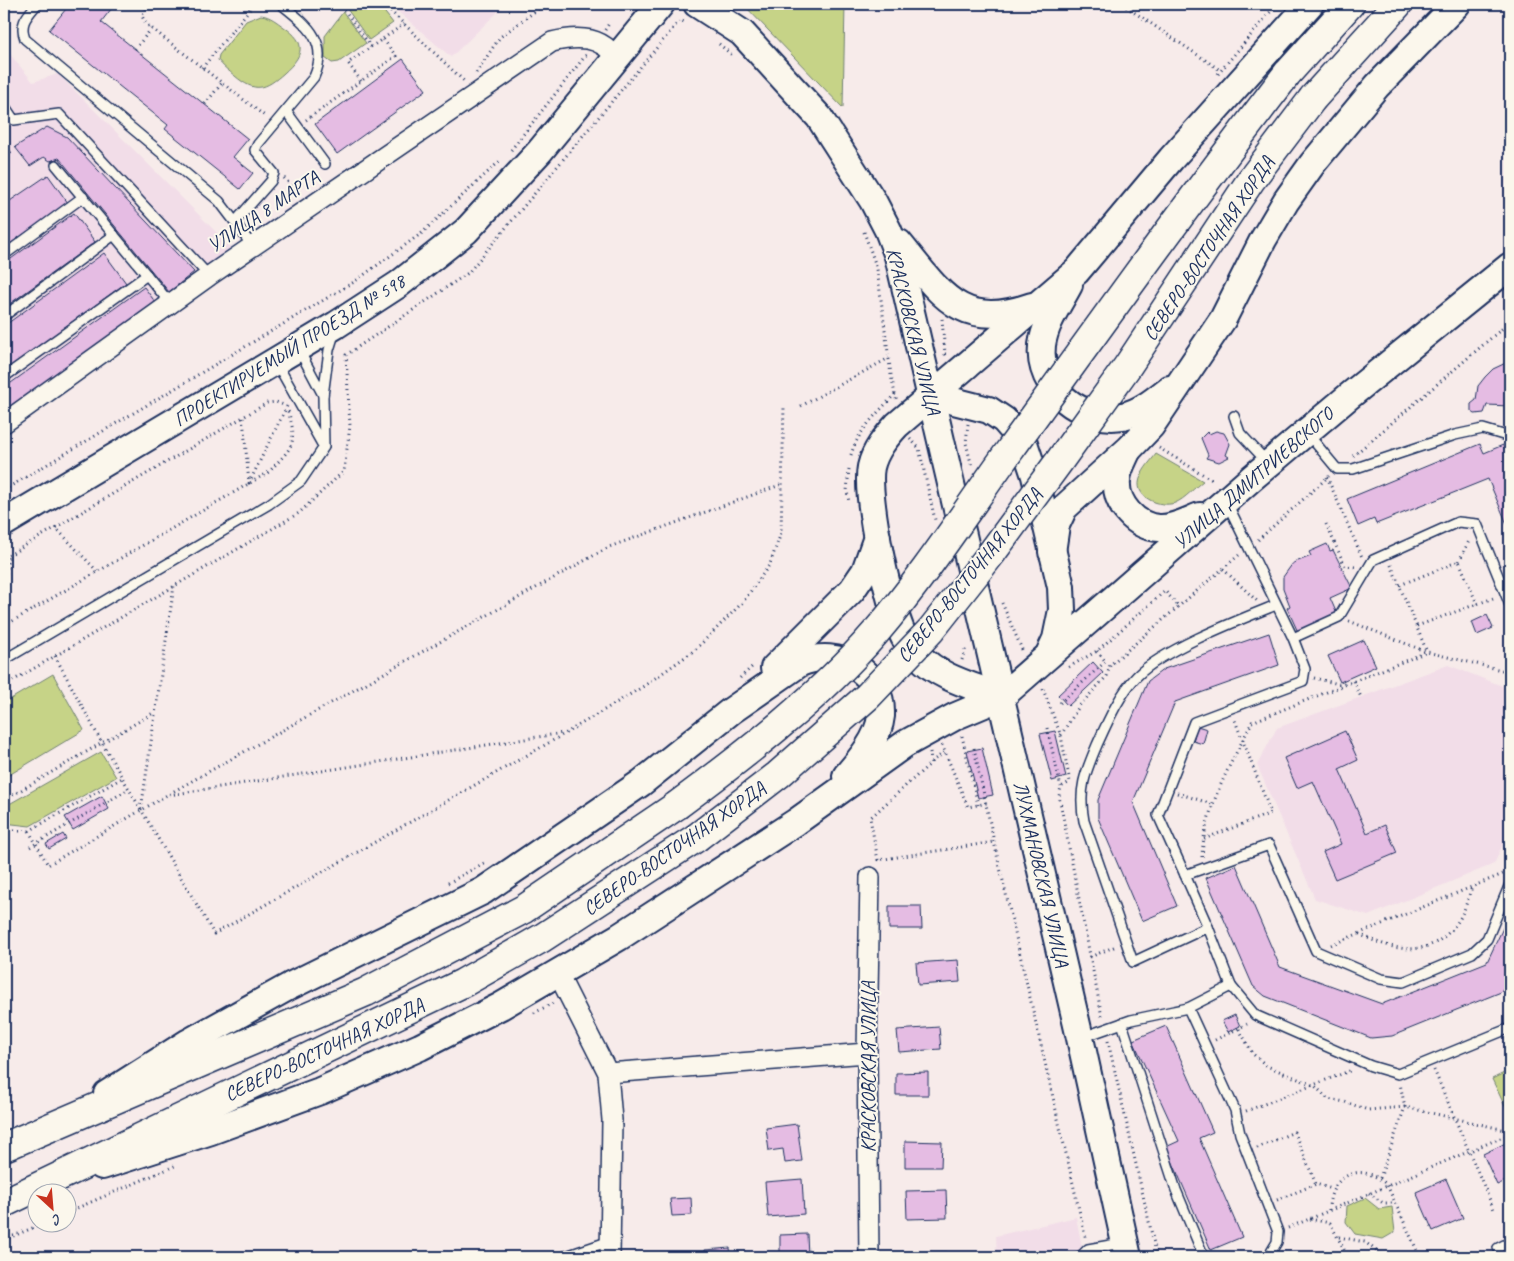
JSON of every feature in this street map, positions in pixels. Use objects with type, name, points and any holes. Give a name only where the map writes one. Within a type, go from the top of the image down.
[{"type":"highway","name":"СЕВЕРО-ВОСТОЧНАЯ ХОРДА","points":[[4,1147],[366,992],[444,952],[524,909],[676,806],[753,749],[843,667],[876,632],[949,537],[1218,162],[1287,74],[1350,4]]},
{"type":"highway","name":"СЕВЕРО-ВОСТОЧНАЯ ХОРДА","points":[[4,1203],[54,1181],[170,1122],[378,1025],[462,983],[542,938],[696,838],[778,775],[868,696],[930,630],[991,554],[1127,367],[1251,180],[1313,98],[1398,4]]},
{"type":"street","name":"ПРОЕКТИРУЕМЫЙ ПРОЕЗД № 598","points":[[4,523],[336,325],[399,284],[466,231],[540,152],[660,4]]},
{"type":"street","points":[[1001,697],[935,669],[920,658],[906,641],[896,617],[870,504],[871,466],[887,436],[930,395],[1077,271],[1171,159],[1310,4]]},
{"type":"street","points":[[1133,580],[1109,595],[1087,598],[1071,591],[1055,564],[1056,526],[1064,508],[1142,447],[1150,426],[1187,374],[1223,318],[1263,240],[1286,201],[1313,163],[1376,86],[1457,4]]},
{"type":"street","name":"КРАСКОВСКАЯ УЛИЦА","points":[[692,14],[742,33],[819,117],[856,172],[876,230],[904,278],[952,491]]},
{"type":"street","name":"УЛИЦА 8 МАРТА","points":[[4,423],[170,303],[552,42],[569,38],[597,42]]},
{"type":"street","points":[[597,42],[609,47],[616,59]]},
{"type":"street","points":[[876,230],[958,306],[977,314],[999,315],[1040,303]]},
{"type":"street","name":"УЛИЦА ДМИТРИЕВСКОГО","points":[[824,802],[884,758],[922,734],[956,716],[1001,697],[1059,660],[1133,580],[1219,497],[1269,464],[1510,266]]},
{"type":"street","points":[[1077,271],[1049,322],[1042,347],[1046,372],[1051,383],[1067,402],[1087,414],[1123,416],[1145,407],[1187,374]]},
{"type":"street","points":[[930,395],[987,409],[1015,430],[1031,458],[1055,564],[1062,610],[1056,639],[1059,660]]},
{"type":"street","points":[[1142,447],[1122,462],[1116,482],[1126,510],[1137,520],[1160,528],[1170,527],[1219,497]]},
{"type":"street","name":"ЛУХМАНОВСКАЯ УЛИЦА","points":[[952,491],[1080,1038],[1126,1250]]},
{"type":"street","points":[[731,711],[852,590],[865,571],[877,536]]},
{"type":"street","points":[[54,1181],[211,1131],[320,1091],[420,1048],[558,974],[619,937],[824,802],[852,769],[878,729],[881,717],[877,693],[863,672],[841,659],[827,656],[812,658],[800,663],[731,711],[641,783],[483,891],[290,986],[189,1042],[68,1119]]},
{"type":"street","name":"КРАСКОВСКАЯ УЛИЦА","points":[[869,1257],[867,1053],[870,877]]},
{"type":"street","points":[[558,974],[608,1073],[612,1120],[610,1249]]},
{"type":"street","points":[[608,1073],[867,1053]]},
{"type":"lane","points":[[37,4],[23,21],[22,30],[25,39],[219,201],[252,246]]},
{"type":"lane","points":[[235,222],[271,181],[274,173],[255,150],[258,144],[314,77],[319,67],[319,54],[315,36],[310,27],[281,4]]},
{"type":"lane","points":[[4,106],[14,120],[59,114],[209,276]]},
{"type":"lane","points":[[286,110],[325,164]]},
{"type":"lane","points":[[56,165],[170,303]]},
{"type":"lane","points":[[4,255],[82,197]]},
{"type":"lane","points":[[4,316],[114,235]]},
{"type":"lane","points":[[4,377],[147,275]]},
{"type":"lane","points":[[4,660],[270,504],[301,481],[324,447],[324,396],[329,350],[336,325]]},
{"type":"lane","points":[[287,355],[324,396]]},
{"type":"lane","points":[[287,355],[324,447]]},
{"type":"lane","points":[[1234,416],[1240,433],[1269,464]]},
{"type":"lane","points":[[1306,432],[1337,469],[1353,469],[1455,435],[1483,429],[1510,437]]},
{"type":"lane","points":[[1219,497],[1248,548],[1293,638],[1305,669],[1304,681],[1194,722],[1158,815],[1208,927],[1231,986],[1255,1015],[1365,1064],[1398,1074],[1510,1028]]},
{"type":"lane","points":[[1293,638],[1338,617],[1373,560],[1458,522],[1477,524],[1510,605]]},
{"type":"lane","points":[[1208,927],[1133,962],[1084,821],[1080,801],[1084,776],[1108,718],[1137,676],[1165,655],[1276,605]]},
{"type":"lane","points":[[1185,875],[1268,845],[1316,951],[1382,979],[1402,982],[1472,953],[1487,939],[1510,884]]},
{"type":"lane","points":[[1080,1038],[1122,1023],[1188,1008],[1231,986]]},
{"type":"lane","points":[[1188,1008],[1236,1114],[1247,1152],[1278,1232],[1277,1242],[1268,1257]]},
{"type":"lane","points":[[1122,1023],[1176,1190],[1204,1257]]},
{"type":"lane","points":[[1498,1248],[1510,1242]]},
{"type":"lane","points":[[563,1257],[610,1249]]},
{"type":"lane","points":[[1080,1257],[1088,1249],[1126,1250]]},
{"type":"path","points":[[148,4],[142,16],[152,28],[274,124]]},
{"type":"path","points":[[202,68],[254,4]]},
{"type":"path","points":[[336,4],[346,12],[371,47]]},
{"type":"path","points":[[383,4],[468,85]]},
{"type":"path","points":[[1122,4],[1220,70]]},
{"type":"path","points":[[1215,77],[1277,4]]},
{"type":"path","points":[[652,53],[680,20],[692,14]]},
{"type":"path","points":[[4,490],[354,282],[422,233],[507,155],[597,42],[610,22]]},
{"type":"path","points":[[361,81],[348,64],[404,24]]},
{"type":"path","points":[[135,49],[152,28]]},
{"type":"path","points":[[297,126],[396,56],[383,39]]},
{"type":"path","points":[[716,42],[738,60]]},
{"type":"path","points":[[205,104],[222,83]]},
{"type":"path","points":[[274,173],[282,176],[303,197]]},
{"type":"path","points":[[850,458],[855,441],[895,394],[877,269],[876,230]]},
{"type":"path","points":[[944,316],[940,321],[946,354],[952,355]]},
{"type":"path","points":[[1061,736],[1080,705],[1107,676],[1110,665],[1510,322]]},
{"type":"path","points":[[801,406],[889,358]]},
{"type":"path","points":[[4,558],[267,403],[276,402],[287,406]]},
{"type":"path","points":[[4,626],[269,472],[291,447],[294,440],[294,428],[287,406]]},
{"type":"path","points":[[249,483],[287,406]]},
{"type":"path","points":[[55,656],[122,778],[214,934],[566,733],[644,686],[695,650],[743,602],[770,564],[781,532],[784,406]]},
{"type":"path","points":[[243,418],[249,483]]},
{"type":"path","points":[[1142,447],[1219,497]]},
{"type":"path","points":[[849,467],[847,491],[850,508]]},
{"type":"path","points":[[1327,477],[1367,569]]},
{"type":"path","points":[[28,831],[48,865],[167,795],[609,547],[782,484]]},
{"type":"path","points":[[1326,524],[1345,566],[1367,569]]},
{"type":"path","points":[[1400,585],[1459,561],[1477,524]]},
{"type":"path","points":[[55,527],[97,571]]},
{"type":"path","points":[[1387,554],[1427,652]]},
{"type":"path","points":[[4,583],[9,555]]},
{"type":"path","points":[[1459,561],[1477,604]]},
{"type":"path","points":[[1223,569],[1265,610]]},
{"type":"path","points":[[4,686],[174,585],[141,810]]},
{"type":"path","points":[[1059,660],[1097,651],[1165,591],[1179,607]]},
{"type":"path","points":[[1417,626],[1505,593]]},
{"type":"path","points":[[1338,617],[1427,652],[1510,672]]},
{"type":"path","points":[[1097,651],[1110,665]]},
{"type":"path","points":[[1202,868],[1204,839],[1212,804],[1252,722],[1427,652]]},
{"type":"path","points":[[1060,703],[1106,661]]},
{"type":"path","points":[[737,680],[757,662]]},
{"type":"path","points":[[1304,676],[1339,684],[1355,681]]},
{"type":"path","points":[[1355,681],[1361,697]]},
{"type":"path","points":[[1048,684],[1042,690],[1061,736],[1070,782],[1061,787]]},
{"type":"path","points":[[1204,839],[1271,813],[1242,743],[1230,708]]},
{"type":"path","points":[[4,800],[156,712]]},
{"type":"path","points":[[1047,728],[1061,787],[1059,796],[1090,957],[1157,1257]]},
{"type":"path","points":[[167,795],[566,733]]},
{"type":"path","points":[[962,736],[978,805]]},
{"type":"path","points":[[942,742],[968,807],[987,803]]},
{"type":"path","points":[[974,748],[1088,1249]]},
{"type":"path","points":[[930,750],[931,762]]},
{"type":"path","points":[[946,752],[931,762],[870,818],[878,860],[994,842]]},
{"type":"path","points":[[4,831],[28,831],[122,778]]},
{"type":"path","points":[[30,847],[129,789]]},
{"type":"path","points":[[1168,790],[1212,804]]},
{"type":"path","points":[[446,884],[490,860]]},
{"type":"path","points":[[1316,951],[1510,871]]},
{"type":"path","points":[[1359,933],[1382,945],[1414,950],[1449,932],[1460,918],[1472,886]]},
{"type":"path","points":[[1090,957],[1126,942]]},
{"type":"path","points":[[1205,1044],[1239,1029],[1260,1017]]},
{"type":"path","points":[[1239,1029],[1253,1054],[1267,1066],[1315,1086],[1328,1100],[1345,1102],[1368,1110],[1405,1107],[1510,1132]]},
{"type":"path","points":[[1430,1061],[1456,1119],[1467,1152],[1495,1212]]},
{"type":"path","points":[[1236,1114],[1315,1086],[1365,1064]]},
{"type":"path","points":[[1380,1178],[1405,1107],[1398,1074]]},
{"type":"path","points":[[1247,1152],[1294,1132],[1316,1184]]},
{"type":"path","points":[[1278,1232],[1510,1132]]},
{"type":"path","points":[[1329,1210],[1332,1189],[1348,1175],[1359,1172],[1380,1178],[1387,1185],[1420,1257]]},
{"type":"path","points":[[1267,1204],[1316,1184],[1332,1189]]},
{"type":"path","points":[[1368,1193],[1383,1203],[1396,1203]]},
{"type":"path","points":[[1309,1219],[1330,1223],[1348,1257]]},
{"type":"path","points":[[4,1240],[28,1230]]},
{"type":"path","points":[[1338,1237],[1365,1242],[1384,1257]]},
{"type":"shaded area","points":[[389,4],[506,4],[451,57]]},
{"type":"shaded area","points":[[4,47],[33,82],[58,74],[235,251],[4,415]]},
{"type":"shaded area","points":[[1448,665],[1510,689],[1510,829],[1494,864],[1368,916],[1315,899],[1257,765],[1277,728]]},
{"type":"shaded area","points":[[1076,1217],[1084,1257],[997,1257],[996,1236]]},
{"type":"green space","points":[[351,4],[378,4],[393,23],[369,40],[347,9]]},
{"type":"green space","points":[[743,4],[845,4],[843,108]]},
{"type":"green space","points":[[343,12],[366,43],[339,62],[332,63],[325,58],[325,36]]},
{"type":"green space","points":[[261,15],[273,20],[292,33],[300,44],[300,50],[295,61],[277,79],[265,86],[254,87],[242,81],[218,60],[219,55],[246,21]]},
{"type":"green space","points":[[1156,454],[1203,481],[1175,503],[1162,504],[1149,499],[1143,495],[1139,483],[1144,470]]},
{"type":"green space","points":[[53,674],[84,730],[4,778],[4,703]]},
{"type":"green space","points":[[101,752],[116,777],[30,826],[4,823],[4,807]]},
{"type":"green space","points":[[1510,1070],[1510,1117],[1492,1079]]},
{"type":"green space","points":[[1365,1198],[1379,1209],[1392,1207],[1395,1232],[1383,1239],[1355,1234],[1346,1222],[1347,1206]]},
{"type":"building","points":[[70,4],[115,4],[101,22],[248,139],[233,157],[253,173],[240,189],[165,129],[168,125],[49,30]]},
{"type":"building","points":[[403,59],[426,90],[337,154],[315,124]]},
{"type":"building","points":[[47,127],[67,137],[194,272],[169,292],[59,158],[50,161],[44,157],[30,166],[15,147]]},
{"type":"building","points":[[4,143],[12,153],[4,159]]},
{"type":"building","points":[[48,175],[68,203],[4,248],[4,205]]},
{"type":"building","points":[[74,213],[95,242],[4,308],[4,264]]},
{"type":"building","points":[[104,253],[126,283],[4,371],[4,326]]},
{"type":"building","points":[[144,287],[156,303],[4,412],[4,388]]},
{"type":"building","points":[[1510,361],[1510,406],[1487,405],[1484,413],[1475,414],[1471,411],[1471,404],[1476,400],[1478,386],[1493,369]]},
{"type":"building","points":[[1216,431],[1224,433],[1230,444],[1226,455],[1229,457],[1219,462],[1206,458],[1208,455],[1201,438],[1207,432],[1209,434]]},
{"type":"building","points":[[1480,444],[1484,453],[1503,445],[1510,462],[1510,531],[1488,479],[1376,524],[1374,519],[1358,526],[1347,499]]},
{"type":"building","points":[[1327,544],[1330,551],[1333,550],[1352,588],[1330,598],[1337,614],[1298,632],[1287,608],[1290,606],[1283,588],[1283,577],[1293,563],[1311,556],[1309,552]]},
{"type":"building","points":[[1487,615],[1493,628],[1477,635],[1472,622]]},
{"type":"building","points":[[1269,633],[1279,665],[1175,702],[1133,802],[1177,906],[1142,921],[1098,818],[1098,800],[1148,681],[1164,669]]},
{"type":"building","points":[[1364,640],[1376,666],[1340,682],[1328,656]]},
{"type":"building","points":[[1093,662],[1103,673],[1068,706],[1058,695]]},
{"type":"building","points":[[1197,726],[1207,729],[1203,744],[1193,741]]},
{"type":"building","points":[[1055,731],[1066,777],[1052,781],[1040,734]]},
{"type":"building","points":[[1345,731],[1358,760],[1339,769],[1367,833],[1385,825],[1397,853],[1335,879],[1323,852],[1341,844],[1313,781],[1297,788],[1284,758]]},
{"type":"building","points":[[982,748],[993,795],[978,798],[967,751]]},
{"type":"building","points":[[102,796],[109,809],[73,830],[65,817]]},
{"type":"building","points":[[63,834],[66,839],[49,849],[46,844]]},
{"type":"building","points":[[1236,865],[1280,967],[1382,1004],[1487,962],[1510,913],[1510,981],[1501,992],[1392,1036],[1371,1038],[1265,996],[1253,986],[1206,878]]},
{"type":"building","points":[[889,906],[921,906],[922,929],[889,929]]},
{"type":"building","points":[[958,960],[960,982],[918,985],[916,963]]},
{"type":"building","points":[[1235,1015],[1240,1026],[1228,1032],[1222,1021]]},
{"type":"building","points":[[1166,1026],[1213,1132],[1199,1138],[1242,1237],[1211,1250],[1166,1147],[1179,1141],[1133,1040]]},
{"type":"building","points":[[939,1027],[941,1049],[899,1052],[897,1030]]},
{"type":"building","points":[[928,1072],[928,1095],[896,1095],[896,1073]]},
{"type":"building","points":[[797,1124],[802,1161],[785,1163],[783,1149],[769,1151],[766,1128]]},
{"type":"building","points":[[905,1141],[942,1142],[941,1167],[905,1167]]},
{"type":"building","points":[[1510,1141],[1510,1179],[1497,1185],[1483,1154]]},
{"type":"building","points":[[802,1179],[804,1214],[768,1217],[765,1182]]},
{"type":"building","points":[[1446,1179],[1463,1218],[1433,1231],[1416,1192]]},
{"type":"building","points":[[946,1190],[947,1218],[907,1219],[906,1191]]},
{"type":"building","points":[[691,1198],[692,1215],[672,1216],[670,1199]]},
{"type":"building","points":[[807,1234],[808,1257],[780,1257],[780,1235]]},
{"type":"building","points":[[730,1248],[731,1257],[705,1257],[705,1250]]},
{"type":"building","points":[[947,1252],[948,1257],[908,1257],[908,1253]]}]
